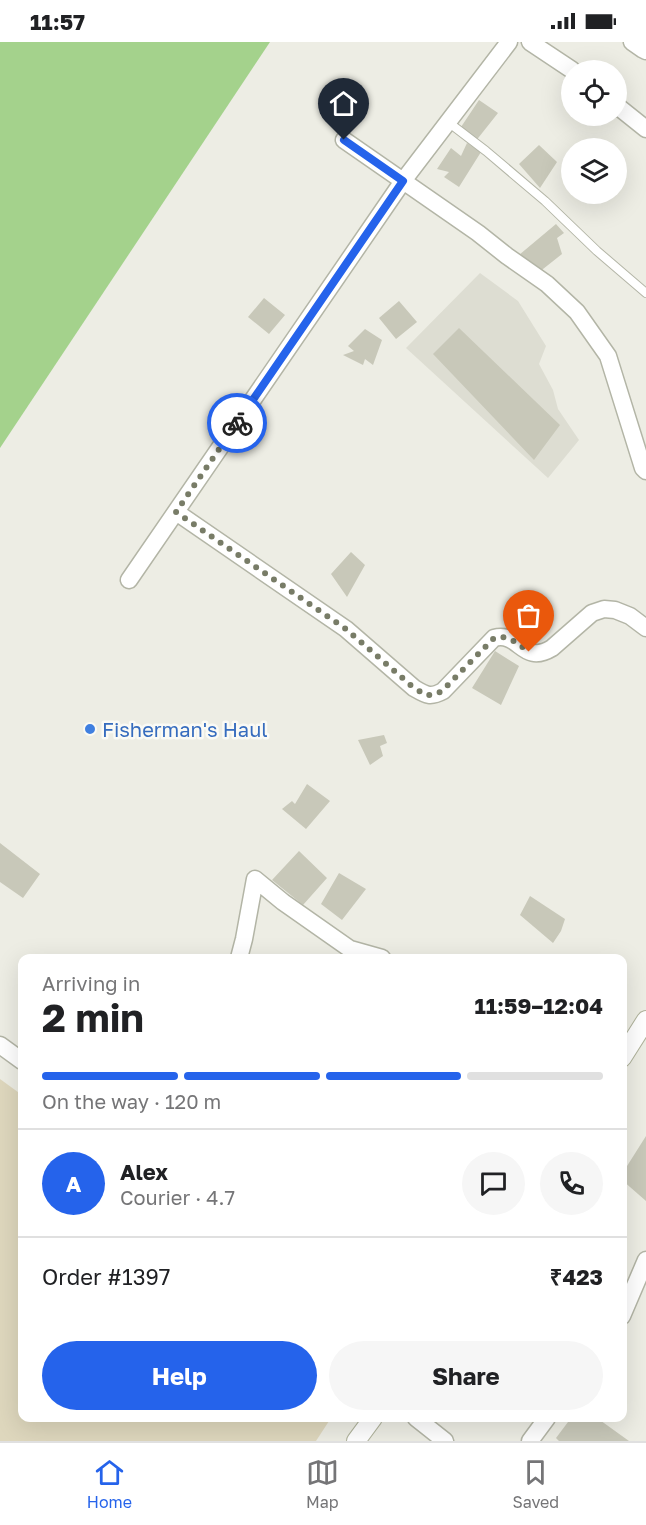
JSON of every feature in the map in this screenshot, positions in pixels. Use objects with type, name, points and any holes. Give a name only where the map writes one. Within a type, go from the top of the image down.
[{"type":"main road","points":[[627,1050],[646,1020]]},
{"type":"main road","points":[[356,1441],[370,1422]]},
{"type":"street","points":[[129,580],[403,181],[509,42]]},
{"type":"street","points":[[530,42],[561,63]]},
{"type":"street","points":[[632,42],[646,51]]},
{"type":"street","points":[[627,114],[646,129]]},
{"type":"street","points":[[344,140],[547,284],[577,312],[608,356],[643,468],[646,471]]},
{"type":"street","points":[[176,512],[346,629],[414,688],[426,695],[434,696],[442,691],[494,638],[502,635],[529,652],[538,654],[546,652],[592,613],[604,609],[615,610],[630,616],[646,628]]},
{"type":"street","points":[[240,954],[255,879],[283,902],[350,949],[364,954]]},
{"type":"street","points":[[0,1045],[18,1058]]},
{"type":"street","points":[[627,1304],[646,1260]]},
{"type":"street","points":[[421,1422],[445,1441]]},
{"type":"street","points":[[530,1441],[544,1422]]},
{"type":"lane","points":[[448,122],[545,201],[597,251],[646,293]]},
{"type":"shaded area","points":[[0,42],[270,42],[0,448]]},
{"type":"shaded area","points":[[480,273],[518,301],[546,346],[539,364],[553,390],[558,409],[579,440],[548,478],[406,348]]},
{"type":"shaded area","points":[[0,1079],[18,1092],[18,1422],[328,1422],[316,1441],[0,1441]]},
{"type":"building","points":[[479,100],[498,113],[475,142],[461,127]]},
{"type":"building","points":[[467,143],[481,152],[459,187],[444,177],[449,172],[437,169],[451,148],[461,156]]},
{"type":"building","points":[[539,145],[557,162],[540,188],[519,164]]},
{"type":"building","points":[[556,224],[564,233],[557,238],[562,254],[538,273],[519,255]]},
{"type":"building","points":[[264,298],[285,315],[269,334],[248,317]]},
{"type":"building","points":[[399,301],[417,322],[396,339],[379,318]]},
{"type":"building","points":[[459,328],[560,425],[534,460],[433,354]]},
{"type":"building","points":[[365,329],[382,340],[373,365],[365,359],[363,365],[343,355],[354,351],[348,346]]},
{"type":"building","points":[[351,552],[365,565],[347,597],[331,574]]},
{"type":"building","points":[[495,651],[519,666],[501,705],[472,688]]},
{"type":"building","points":[[384,735],[387,743],[380,746],[383,756],[370,765],[358,740]]},
{"type":"building","points":[[307,784],[330,801],[306,829],[282,809],[292,801],[295,804]]},
{"type":"building","points":[[0,843],[40,874],[23,898],[0,882]]},
{"type":"building","points":[[299,851],[327,878],[303,905],[272,880]]},
{"type":"building","points":[[339,873],[366,889],[342,920],[321,904]]},
{"type":"building","points":[[530,896],[565,919],[553,943],[520,915]]},
{"type":"building","points":[[646,1136],[646,1201],[627,1184],[627,1166]]},
{"type":"building","points":[[568,1422],[603,1422],[629,1441],[559,1441],[556,1438]]},
{"type":"way so far","points":[[237,423],[176,512],[346,629],[414,688],[426,695],[434,696],[442,691],[494,638],[502,635],[529,652]]},
{"type":"place","name":"Fisherman's Haul","points":[[90,729]]},
{"type":"route","points":[[237,423],[403,181],[344,140]]}]
